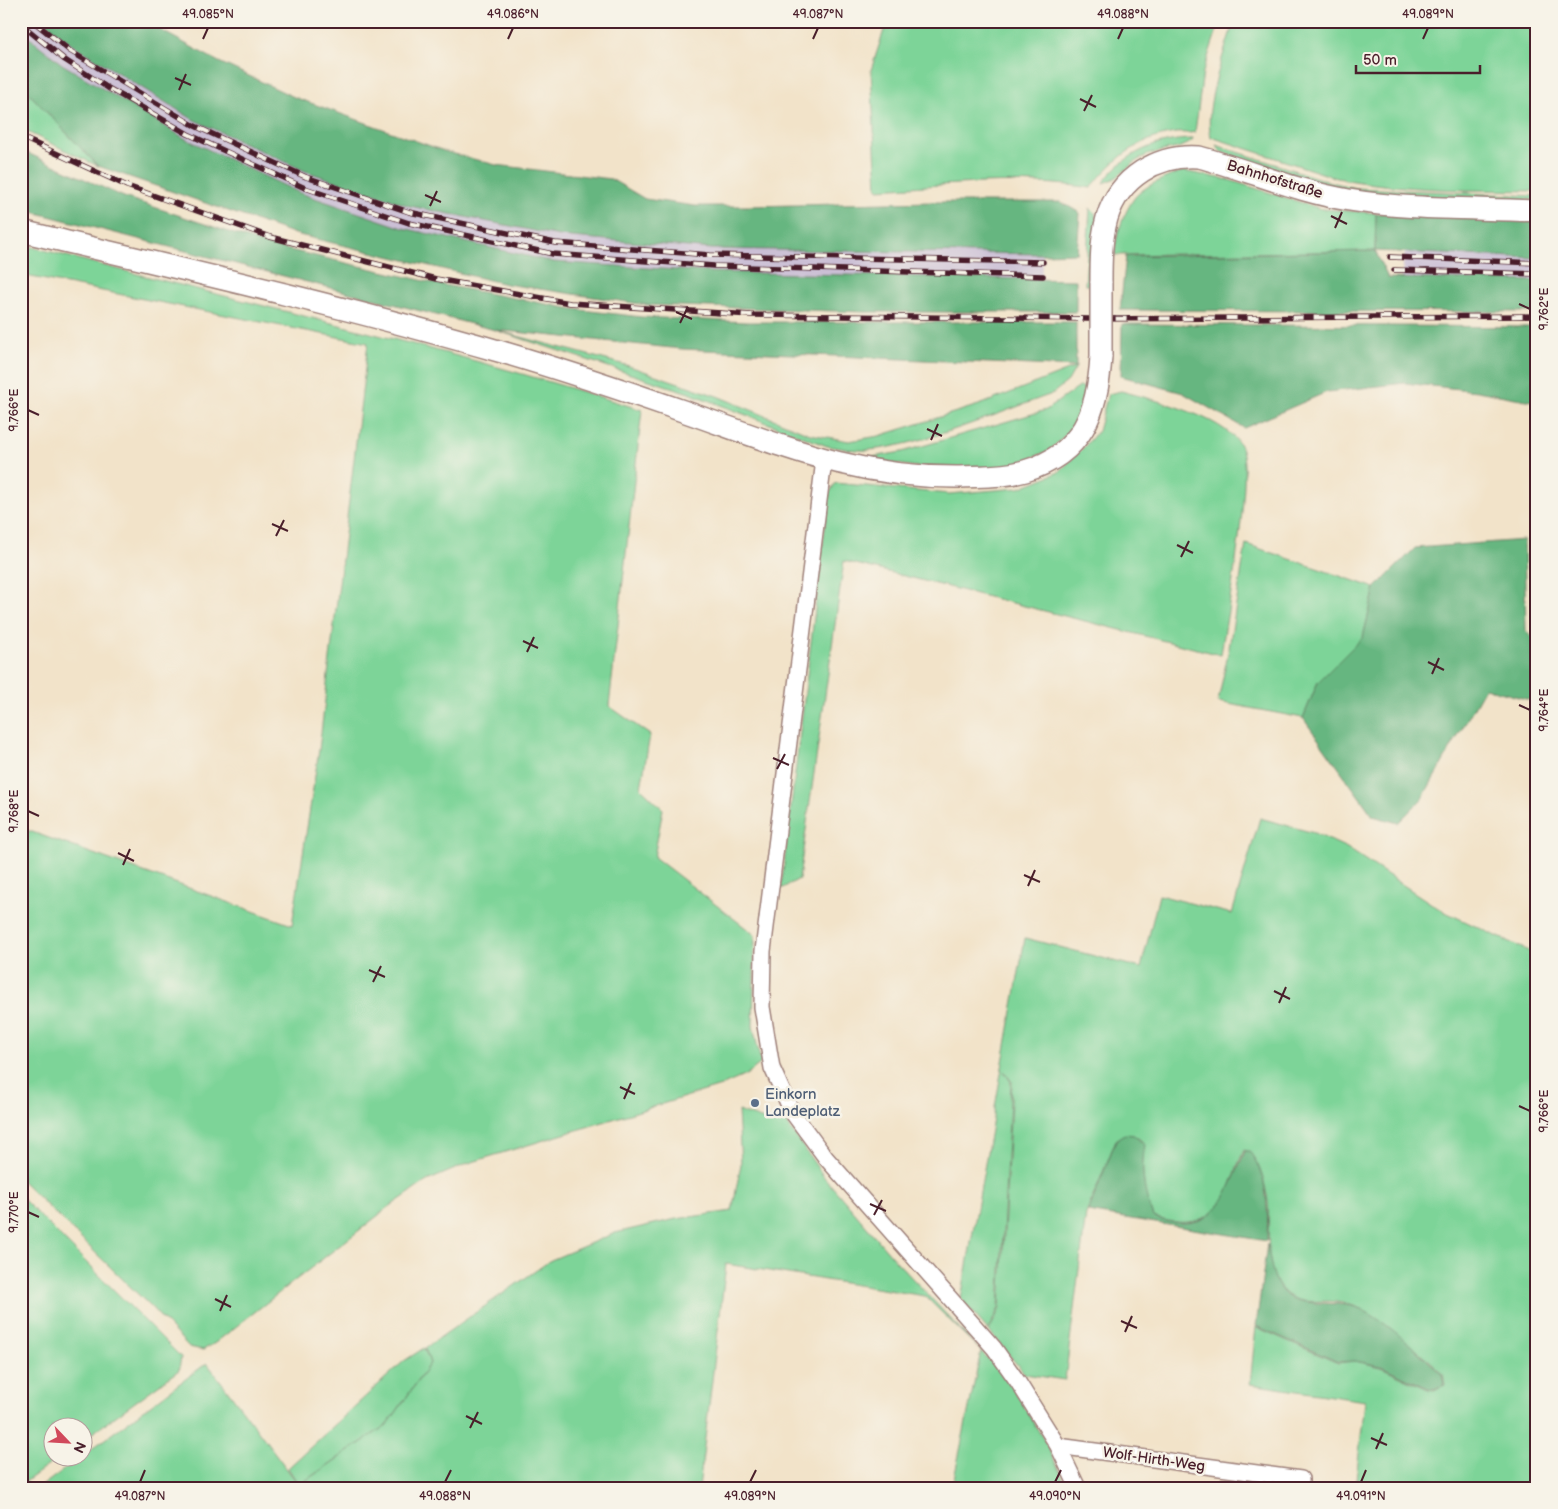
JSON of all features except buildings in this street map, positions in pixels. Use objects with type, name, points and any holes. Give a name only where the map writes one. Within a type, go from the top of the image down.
[{"type":"main road","name":"Bahnhofstraße","points":[[21,232],[284,294],[492,350],[647,398],[785,448],[824,460],[882,472],[942,477],[999,476],[1039,466],[1071,445],[1088,420],[1098,392],[1101,284],[1105,228],[1118,194],[1142,170],[1160,161],[1181,157],[1206,158],[1318,194],[1376,204],[1537,211]]},
{"type":"street","points":[[824,460],[763,951],[762,1007],[772,1068],[792,1112],[826,1158],[994,1348],[1018,1382],[1058,1446],[1078,1488]]},
{"type":"street","name":"Wolf-Hirth-Weg","points":[[1058,1446],[1301,1479],[1301,1488]]},
{"type":"shaded area","points":[[21,21],[43,21],[73,45],[194,120],[305,171],[410,206],[560,236],[712,249],[1043,254],[1041,279],[709,272],[554,262],[403,228],[300,193],[186,139],[62,64],[21,31]]},
{"type":"shaded area","points":[[1405,252],[1537,258],[1537,281],[1401,278]]},
{"type":"green space","points":[[43,21],[144,21],[219,62],[294,97],[447,152],[496,165],[611,179],[645,199],[695,206],[1061,202],[1080,213],[1077,253],[712,249],[560,236],[410,206],[305,171],[194,120],[73,45]]},
{"type":"green space","points":[[887,21],[1220,21],[1203,72],[1195,132],[1163,136],[1139,145],[1118,159],[1091,188],[1011,182],[877,189],[871,70]]},
{"type":"green space","points":[[1234,21],[1537,21],[1537,191],[1411,188],[1337,178],[1211,137],[1209,125],[1212,95]]},
{"type":"green space","points":[[21,31],[62,64],[186,139],[300,193],[403,228],[554,262],[709,272],[1076,280],[1076,312],[866,312],[647,305],[506,284],[295,234],[98,166],[21,85]]},
{"type":"green space","points":[[21,85],[98,166],[21,129]]},
{"type":"green space","points":[[1194,139],[1184,146],[1149,154],[1138,160],[1119,176],[1103,183],[1121,163],[1143,150],[1168,142]]},
{"type":"green space","points":[[1216,145],[1327,181],[1356,188],[1537,196],[1537,200],[1385,195],[1326,185],[1221,152]]},
{"type":"green space","points":[[21,150],[124,197],[268,245],[438,284],[573,309],[642,317],[748,322],[1076,322],[1076,367],[682,349],[495,330],[21,209]]},
{"type":"green space","points":[[1183,171],[1229,180],[1322,209],[1376,213],[1375,251],[1115,255],[1118,232],[1129,206],[1138,194],[1159,181]]},
{"type":"green space","points":[[1090,208],[1095,213],[1097,220],[1092,285],[1085,285]]},
{"type":"green space","points":[[1376,213],[1537,219],[1537,258],[1375,251]]},
{"type":"green space","points":[[21,244],[410,343],[565,386],[642,410],[609,706],[650,735],[641,788],[663,809],[654,857],[755,935],[753,1026],[761,1063],[746,1075],[721,1086],[469,1163],[427,1181],[389,1207],[215,1343],[203,1350],[189,1347],[150,1306],[21,1180],[21,828],[292,925],[319,750],[368,343],[21,275]]},
{"type":"green space","points":[[1375,251],[1388,278],[1537,281],[1537,312],[1120,310],[1126,256]]},
{"type":"green space","points":[[1122,324],[1537,327],[1537,402],[1477,391],[1405,383],[1327,392],[1244,428],[1183,393],[1121,376]]},
{"type":"green space","points":[[495,330],[629,366],[717,396],[810,434],[849,441],[879,436],[982,404],[1076,367],[1068,381],[1052,394],[985,419],[913,442],[890,447],[858,450],[827,446],[689,393]]},
{"type":"green space","points":[[1080,386],[1089,391],[1071,429],[1049,451],[1003,468],[929,469],[832,454],[872,457],[902,452],[1046,410]]},
{"type":"green space","points":[[1121,391],[1167,404],[1203,417],[1218,425],[1240,445],[1244,460],[1242,513],[1221,655],[844,561],[799,879],[781,889],[829,494],[835,483],[949,494],[1019,488],[1059,472],[1098,431],[1108,394]]},
{"type":"green space","points":[[1524,540],[1526,631],[1537,640],[1537,702],[1485,688],[1422,799],[1398,823],[1373,816],[1303,718],[1318,682],[1363,637],[1375,588],[1415,548]]},
{"type":"green space","points":[[1246,544],[1375,588],[1363,637],[1318,682],[1303,718],[1218,702]]},
{"type":"green space","points":[[1260,818],[1314,833],[1347,848],[1441,910],[1537,955],[1537,1488],[1355,1488],[1365,1401],[1250,1384],[1256,1327],[1338,1363],[1355,1361],[1381,1367],[1428,1389],[1434,1390],[1445,1385],[1443,1374],[1439,1369],[1406,1341],[1363,1310],[1340,1302],[1302,1301],[1289,1296],[1283,1291],[1277,1283],[1270,1261],[1268,1203],[1264,1181],[1254,1158],[1244,1150],[1228,1192],[1218,1207],[1211,1214],[1193,1221],[1173,1222],[1153,1217],[1145,1194],[1142,1164],[1144,1143],[1137,1137],[1130,1135],[1116,1140],[1086,1214],[1065,1380],[1025,1374],[989,1331],[1000,1308],[1012,1082],[1004,1071],[1011,1082],[999,1308],[988,1330],[961,1299],[1025,938],[1141,968],[1159,895],[1232,914]]},
{"type":"green space","points":[[738,1111],[775,1124],[783,1118],[824,1177],[896,1261],[978,1348],[925,1296],[726,1264],[699,1488],[39,1488],[69,1466],[92,1466],[92,1449],[207,1363],[299,1485],[288,1468],[404,1361],[424,1348],[430,1363],[425,1348],[551,1260],[615,1233],[676,1219],[732,1211],[741,1164]]},
{"type":"green space","points":[[1125,1134],[1134,1135],[1145,1145],[1144,1182],[1153,1217],[1174,1222],[1190,1223],[1204,1218],[1215,1210],[1224,1198],[1245,1151],[1249,1151],[1256,1161],[1264,1183],[1267,1206],[1267,1241],[1088,1212],[1116,1140]]},
{"type":"green space","points":[[21,1197],[181,1357],[179,1370],[92,1433],[92,1416],[42,1416],[42,1466],[47,1466],[21,1485]]},
{"type":"green space","points":[[1267,1244],[1274,1275],[1282,1291],[1289,1297],[1308,1302],[1351,1306],[1372,1315],[1393,1330],[1442,1373],[1444,1385],[1434,1389],[1428,1388],[1381,1366],[1355,1361],[1338,1362],[1256,1326]]},
{"type":"green space","points":[[981,1351],[1009,1381],[1044,1440],[1068,1488],[952,1488]]},
{"type":"railway","points":[[33,21],[70,51],[195,126],[306,177],[409,212],[555,243],[710,255],[1043,262]]},
{"type":"railway","points":[[21,24],[65,60],[108,88],[188,134],[305,188],[409,223],[553,254],[714,266],[1043,276]]},
{"type":"railway","points":[[21,137],[127,186],[270,237],[436,279],[570,303],[751,315],[1091,319],[1537,316]]},
{"type":"railway","points":[[1390,257],[1537,263]]},
{"type":"railway","points":[[1394,270],[1537,274]]},
{"type":"place","name":"Einkorn Landeplatz","points":[[755,1103]]}]
